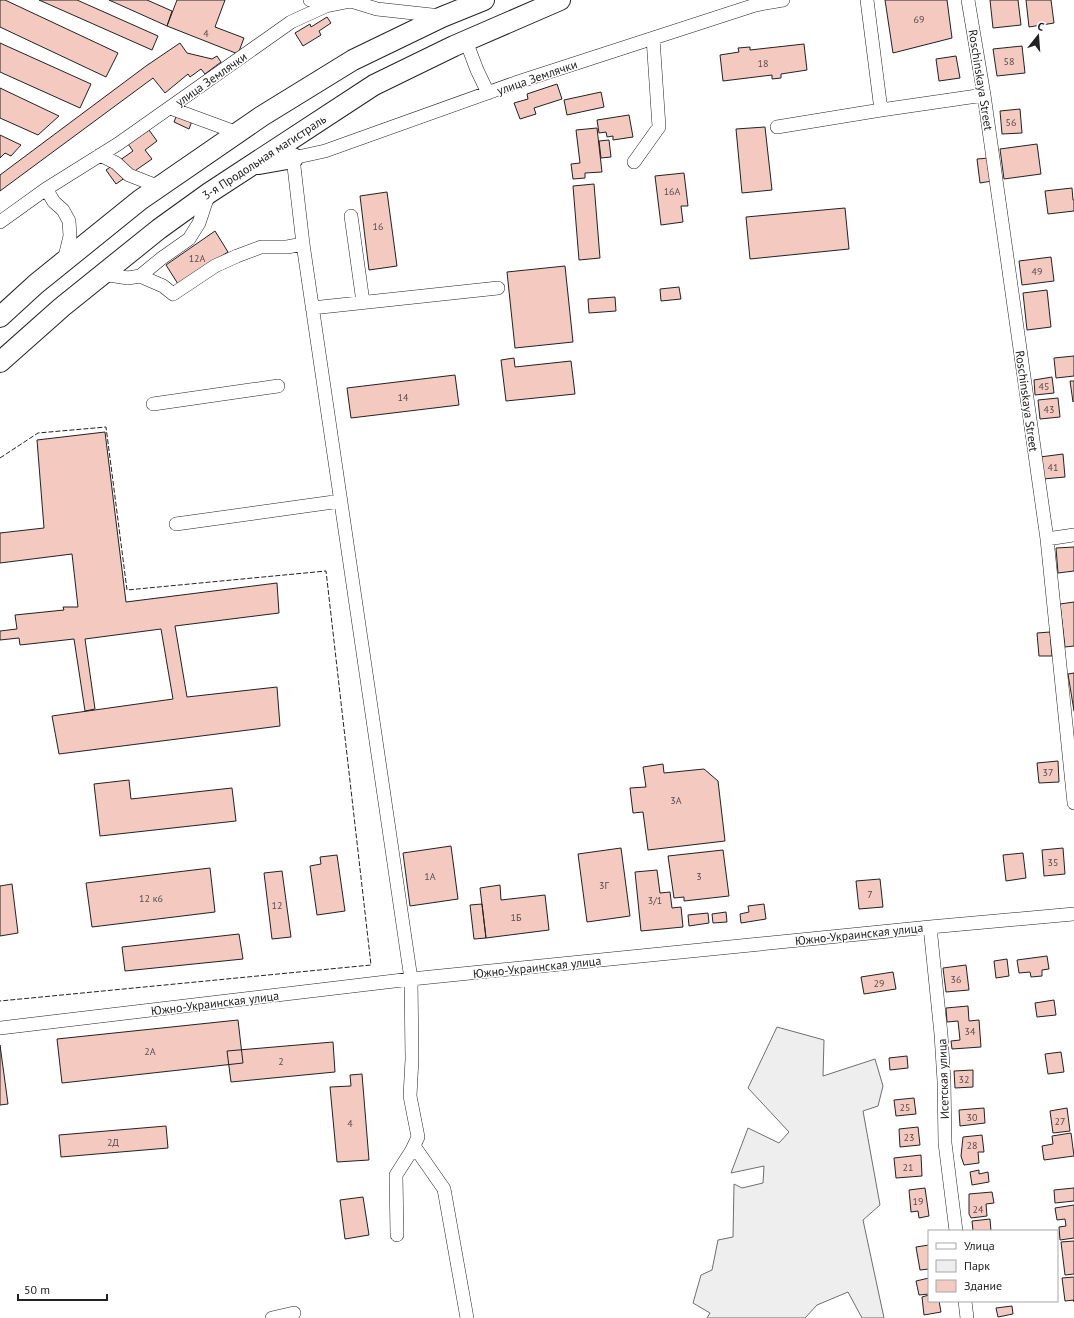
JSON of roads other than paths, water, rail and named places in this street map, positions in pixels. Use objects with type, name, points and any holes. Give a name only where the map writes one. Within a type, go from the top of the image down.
[{"type":"highway","points":[[0,317],[36,284],[140,200],[262,116],[353,60],[442,17],[484,0]]},
{"type":"highway","name":"3-я Продольная магистраль","points":[[0,362],[62,307],[159,229],[208,193],[374,85],[466,40],[560,0]]},
{"type":"highway","points":[[249,166],[293,158]]},
{"type":"street","points":[[310,0],[326,6]]},
{"type":"street","name":"улица Землячки","points":[[293,158],[325,151],[488,93],[755,5],[783,0]]},
{"type":"street","points":[[867,0],[881,110]]},
{"type":"street","name":"Roschinskaya Street","points":[[968,0],[984,95],[1047,539],[1074,803]]},
{"type":"street","name":"улица Землячки","points":[[0,222],[46,188],[100,155],[170,108],[291,22],[326,6],[351,1],[377,10],[442,17]]},
{"type":"street","points":[[634,162],[659,127],[653,38]]},
{"type":"street","points":[[466,40],[477,70],[488,93]]},
{"type":"street","points":[[777,127],[984,95]]},
{"type":"street","points":[[170,108],[238,133]]},
{"type":"street","points":[[100,155],[116,163],[128,175],[152,184],[163,185]]},
{"type":"street","points":[[293,158],[312,308],[411,979],[412,1059],[410,1096],[418,1137],[396,1175],[397,1235]]},
{"type":"street","points":[[46,188],[54,202],[63,210],[70,221],[70,236],[64,262]]},
{"type":"street","points":[[102,274],[128,278],[140,276],[189,239],[199,223],[208,193]]},
{"type":"street","points":[[351,216],[363,302]]},
{"type":"street","points":[[140,276],[163,286],[173,294],[215,266],[237,256],[261,247],[287,247],[303,244]]},
{"type":"street","points":[[312,308],[498,288]]},
{"type":"street","points":[[154,404],[278,386]]},
{"type":"street","points":[[176,524],[341,501]]},
{"type":"street","points":[[1047,539],[1074,535]]},
{"type":"street","name":"Южно-Украинская улица","points":[[0,1028],[411,979],[1074,914]]},
{"type":"street","name":"Исетская улица","points":[[930,927],[941,1034],[944,1081],[945,1143],[956,1230]]},
{"type":"street","points":[[414,1146],[444,1189],[467,1318]]},
{"type":"street","points":[[965,1302],[967,1318]]},
{"type":"street","points":[[272,1318],[294,1313]]}]
